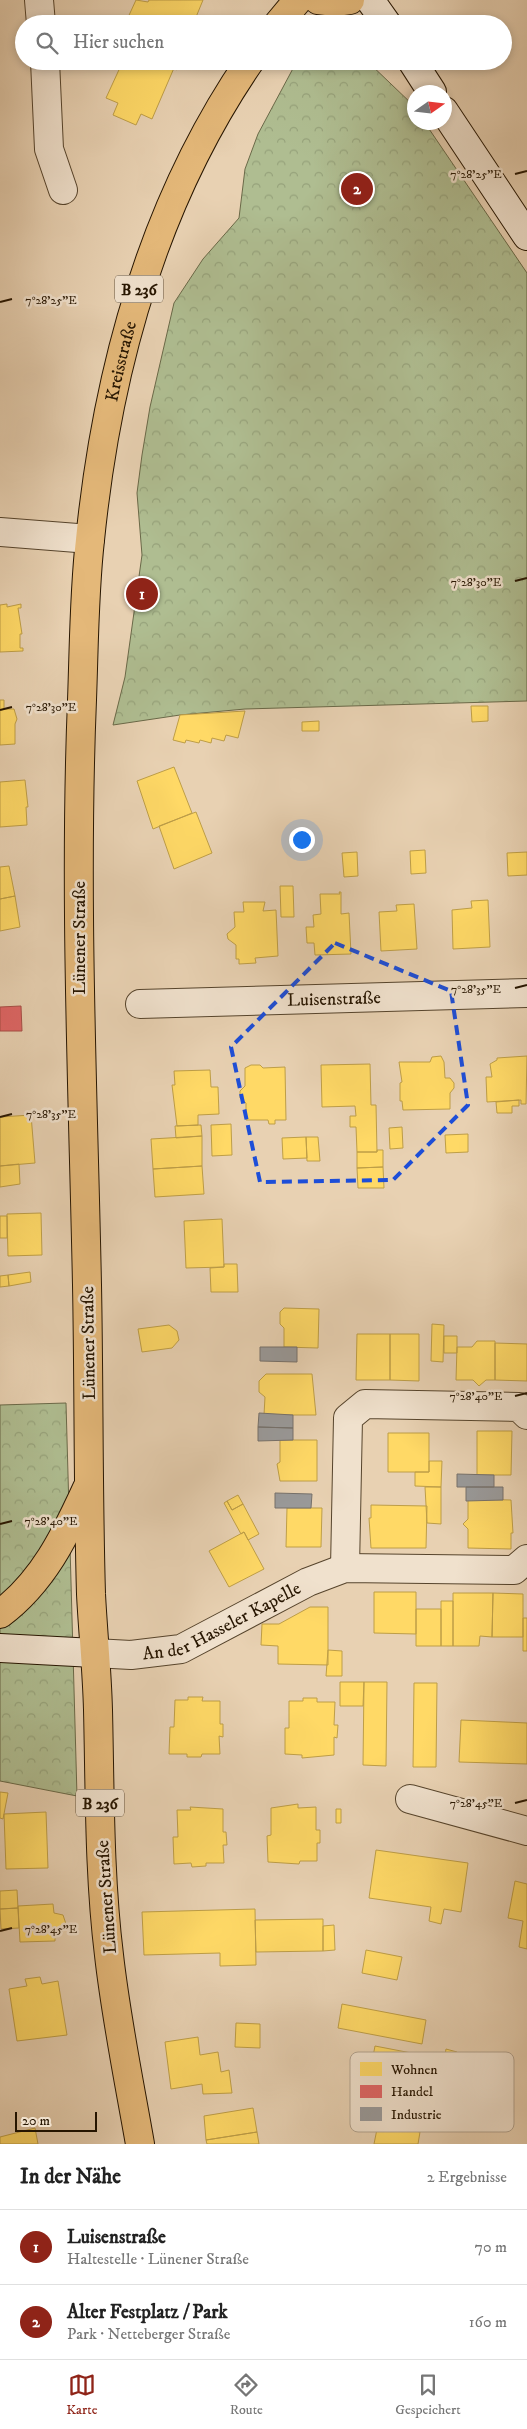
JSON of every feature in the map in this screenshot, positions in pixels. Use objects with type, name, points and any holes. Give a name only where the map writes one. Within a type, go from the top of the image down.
[{"type":"main road","points":[[286,15],[298,0]]},
{"type":"main road","points":[[318,0],[334,2],[350,0]]},
{"type":"main road","name":"Kreisstraße","points":[[90,539],[116,376],[140,287],[174,196],[226,96],[244,70]]},
{"type":"main road","name":"Lünener Straße","points":[[90,539],[78,827],[79,1006],[87,1282],[94,1653],[102,1861],[108,1954],[140,2144]]},
{"type":"main road","name":"B 236","points":[[0,1614],[16,1602],[42,1573],[63,1538],[90,1482]]},
{"type":"street","points":[[39,0],[40,15]]},
{"type":"street","points":[[370,0],[381,15]]},
{"type":"street","points":[[45,70],[49,149],[63,190]]},
{"type":"street","points":[[418,70],[427,85]]},
{"type":"street","points":[[452,123],[527,236]]},
{"type":"street","points":[[0,532],[90,539]]},
{"type":"street","name":"Luisenstraße","points":[[140,1004],[527,993]]},
{"type":"street","points":[[345,1568],[348,1418],[365,1404],[519,1407],[527,1416]]},
{"type":"street","name":"An der Hasseler Kapelle","points":[[0,1648],[131,1655],[181,1649],[308,1582],[345,1568],[514,1570],[527,1559]]},
{"type":"street","points":[[410,1798],[527,1832]]},
{"type":"highlighted area","points":[[335,943],[451,991],[468,1105],[393,1180],[260,1182],[231,1047]]},
{"type":"green space","points":[[292,70],[376,70],[407,99],[407,130],[430,130],[527,273],[527,701],[245,709],[180,715],[113,725],[125,677],[142,555],[137,493],[142,455],[150,407],[174,303],[203,259],[239,218],[245,169],[258,134]]},
{"type":"green space","points":[[66,1403],[77,1796],[0,1781],[0,1405]]},
{"type":"building: Wohnen","points":[[136,0],[148,2],[149,0],[203,0],[197,15],[129,15]]},
{"type":"building: Wohnen","points":[[119,70],[173,70],[152,119],[141,114],[136,125],[113,115],[118,103],[106,98]]},
{"type":"building: Wohnen","points":[[7,604],[7,607],[21,604],[21,608],[18,608],[22,634],[20,634],[20,648],[23,648],[23,651],[0,652],[0,605]]},
{"type":"building: Wohnen","points":[[0,700],[4,700],[4,709],[14,709],[17,719],[15,724],[15,744],[0,745]]},
{"type":"building: Wohnen","points":[[471,706],[488,706],[488,721],[472,722]]},
{"type":"building: Wohnen","points":[[245,711],[238,738],[226,735],[224,741],[212,738],[211,743],[200,740],[199,743],[186,740],[185,743],[173,740],[180,715]]},
{"type":"building: Wohnen","points":[[319,721],[319,731],[302,731],[302,722]]},
{"type":"building: Wohnen","points":[[174,767],[192,813],[153,829],[137,781]]},
{"type":"building: Wohnen","points":[[25,780],[28,807],[26,807],[27,825],[0,827],[0,782]]},
{"type":"building: Wohnen","points":[[196,812],[212,853],[174,869],[159,826]]},
{"type":"building: Wohnen","points":[[425,850],[426,873],[411,874],[410,851]]},
{"type":"building: Wohnen","points":[[357,852],[358,876],[344,877],[342,853]]},
{"type":"building: Wohnen","points":[[527,852],[527,875],[508,876],[507,853]]},
{"type":"building: Wohnen","points":[[9,866],[15,896],[0,899],[0,867]]},
{"type":"building: Wohnen","points":[[280,886],[293,886],[294,917],[281,917]]},
{"type":"building: Wohnen","points":[[339,892],[341,892],[341,914],[349,913],[351,954],[315,955],[314,943],[307,943],[306,927],[314,927],[313,915],[321,914],[320,894],[340,894]]},
{"type":"building: Wohnen","points":[[15,896],[20,927],[0,931],[0,899]]},
{"type":"building: Wohnen","points":[[488,900],[490,947],[453,949],[452,910],[472,908],[471,901]]},
{"type":"building: Wohnen","points":[[243,902],[265,902],[263,911],[276,910],[278,956],[255,958],[256,963],[239,964],[239,959],[236,959],[236,945],[228,939],[227,934],[235,927],[234,912],[244,912]]},
{"type":"building: Wohnen","points":[[414,904],[417,949],[381,951],[379,912],[397,911],[396,905]]},
{"type":"building: Wohnen","points":[[441,1056],[444,1062],[445,1078],[450,1078],[454,1083],[454,1088],[450,1093],[450,1109],[403,1110],[402,1101],[400,1101],[400,1083],[402,1082],[399,1062],[430,1062],[432,1057]]},
{"type":"building: Wohnen","points":[[527,1056],[526,1104],[521,1104],[521,1100],[487,1102],[486,1077],[492,1077],[490,1064],[497,1060],[497,1058]]},
{"type":"building: Wohnen","points":[[370,1064],[371,1105],[376,1105],[377,1152],[357,1152],[356,1127],[350,1127],[350,1116],[356,1116],[355,1106],[322,1107],[321,1065]]},
{"type":"building: Wohnen","points":[[251,1065],[260,1065],[263,1068],[285,1067],[286,1120],[275,1120],[275,1124],[269,1124],[268,1120],[246,1120],[246,1103],[240,1098],[240,1091],[245,1086],[245,1068]]},
{"type":"building: Wohnen","points":[[210,1070],[211,1087],[218,1087],[219,1114],[198,1115],[198,1125],[177,1126],[172,1085],[175,1085],[174,1071]]},
{"type":"building: Wohnen","points":[[519,1100],[519,1106],[512,1106],[512,1113],[497,1113],[496,1102]]},
{"type":"building: Wohnen","points":[[31,1115],[35,1163],[0,1166],[0,1117]]},
{"type":"building: Wohnen","points":[[231,1124],[232,1155],[212,1156],[211,1125]]},
{"type":"building: Wohnen","points":[[201,1125],[202,1136],[176,1138],[175,1126]]},
{"type":"building: Wohnen","points":[[402,1127],[403,1148],[390,1149],[389,1128]]},
{"type":"building: Wohnen","points":[[468,1134],[468,1152],[446,1153],[445,1135]]},
{"type":"building: Wohnen","points":[[202,1136],[202,1166],[153,1169],[151,1139]]},
{"type":"building: Wohnen","points":[[306,1137],[307,1158],[283,1159],[282,1138]]},
{"type":"building: Wohnen","points":[[306,1137],[318,1137],[320,1161],[307,1161]]},
{"type":"building: Wohnen","points":[[377,1150],[383,1150],[383,1167],[357,1168],[357,1152],[377,1152]]},
{"type":"building: Wohnen","points":[[19,1164],[20,1184],[0,1187],[0,1166]]},
{"type":"building: Wohnen","points":[[202,1166],[204,1194],[155,1197],[153,1169]]},
{"type":"building: Wohnen","points":[[383,1167],[384,1188],[358,1188],[357,1168]]},
{"type":"building: Wohnen","points":[[41,1213],[42,1255],[8,1256],[7,1214]]},
{"type":"building: Wohnen","points":[[0,1216],[7,1216],[7,1238],[0,1238]]},
{"type":"building: Wohnen","points":[[222,1219],[224,1267],[186,1268],[184,1221]]},
{"type":"building: Wohnen","points":[[224,1264],[237,1264],[238,1292],[211,1292],[210,1268],[224,1267]]},
{"type":"building: Wohnen","points":[[30,1272],[31,1282],[9,1286],[8,1275]]},
{"type":"building: Wohnen","points":[[8,1275],[9,1286],[0,1287],[0,1276]]},
{"type":"building: Wohnen","points":[[284,1308],[319,1309],[318,1348],[284,1347],[284,1328],[280,1324],[280,1312]]},
{"type":"building: Wohnen","points":[[432,1324],[444,1325],[443,1362],[431,1361]]},
{"type":"building: Wohnen","points":[[169,1325],[177,1331],[179,1340],[172,1348],[142,1352],[138,1329]]},
{"type":"building: Wohnen","points":[[357,1334],[390,1334],[390,1380],[356,1380]]},
{"type":"building: Wohnen","points":[[390,1334],[419,1334],[419,1381],[390,1380]]},
{"type":"building: Wohnen","points":[[444,1336],[457,1336],[457,1353],[444,1353]]},
{"type":"building: Wohnen","points":[[477,1341],[495,1341],[495,1380],[486,1380],[479,1386],[473,1380],[456,1380],[457,1347],[472,1347]]},
{"type":"building: Wohnen","points":[[495,1343],[527,1344],[527,1381],[495,1380]]},
{"type":"building: Wohnen","points":[[266,1374],[312,1374],[316,1415],[264,1415],[265,1397],[259,1392],[259,1381]]},
{"type":"building: Wohnen","points":[[477,1431],[512,1431],[511,1475],[477,1475]]},
{"type":"building: Wohnen","points":[[388,1433],[429,1433],[429,1472],[388,1472]]},
{"type":"building: Wohnen","points":[[280,1440],[317,1440],[317,1481],[280,1481],[277,1464],[280,1462]]},
{"type":"building: Wohnen","points":[[429,1461],[442,1461],[441,1487],[415,1486],[415,1472],[429,1472]]},
{"type":"building: Wohnen","points":[[425,1487],[441,1487],[441,1524],[427,1523]]},
{"type":"building: Wohnen","points":[[238,1495],[243,1504],[232,1510],[227,1501]]},
{"type":"building: Wohnen","points":[[468,1499],[511,1500],[513,1533],[511,1533],[511,1549],[468,1548],[468,1529],[463,1524],[468,1519]]},
{"type":"building: Wohnen","points":[[227,1501],[232,1510],[243,1504],[259,1534],[248,1540],[244,1532],[241,1534],[224,1503]]},
{"type":"building: Wohnen","points":[[371,1505],[427,1506],[426,1548],[371,1548],[369,1518],[371,1518]]},
{"type":"building: Wohnen","points":[[287,1508],[322,1508],[321,1547],[286,1547]]},
{"type":"building: Wohnen","points":[[244,1532],[264,1569],[229,1587],[209,1551]]},
{"type":"building: Wohnen","points":[[374,1592],[416,1592],[416,1634],[374,1633]]},
{"type":"building: Wohnen","points":[[453,1593],[493,1593],[492,1637],[480,1636],[479,1646],[453,1646]]},
{"type":"building: Wohnen","points":[[493,1593],[523,1594],[523,1637],[492,1637]]},
{"type":"building: Wohnen","points":[[441,1601],[453,1601],[453,1646],[441,1646]]},
{"type":"building: Wohnen","points":[[310,1607],[328,1607],[328,1665],[278,1664],[278,1646],[261,1645],[262,1624],[279,1624]]},
{"type":"building: Wohnen","points":[[416,1609],[441,1609],[441,1646],[416,1646]]},
{"type":"building: Wohnen","points":[[523,1618],[527,1618],[527,1651],[523,1651]]},
{"type":"building: Wohnen","points":[[328,1650],[342,1651],[342,1676],[326,1676]]},
{"type":"building: Wohnen","points":[[340,1682],[364,1682],[363,1706],[340,1706]]},
{"type":"building: Wohnen","points":[[364,1682],[387,1682],[386,1766],[363,1765]]},
{"type":"building: Wohnen","points":[[414,1683],[437,1683],[436,1767],[413,1767]]},
{"type":"building: Wohnen","points":[[188,1697],[203,1697],[202,1701],[220,1701],[220,1724],[223,1724],[223,1737],[219,1736],[220,1754],[202,1754],[201,1757],[187,1757],[187,1754],[169,1754],[170,1727],[174,1727],[175,1700],[188,1700]]},
{"type":"building: Wohnen","points":[[303,1698],[317,1698],[317,1702],[335,1702],[334,1725],[338,1725],[337,1738],[334,1737],[334,1755],[302,1758],[302,1755],[285,1754],[285,1728],[289,1728],[289,1701],[303,1701]]},
{"type":"building: Wohnen","points":[[461,1720],[527,1723],[527,1764],[459,1762]]},
{"type":"building: Wohnen","points":[[0,1792],[8,1793],[3,1819],[0,1818]]},
{"type":"building: Wohnen","points":[[298,1804],[298,1808],[316,1807],[316,1830],[320,1830],[320,1843],[317,1843],[317,1861],[300,1861],[299,1864],[268,1862],[267,1836],[271,1835],[271,1808]]},
{"type":"building: Wohnen","points":[[190,1807],[223,1809],[223,1832],[226,1832],[227,1845],[223,1845],[224,1863],[206,1863],[206,1866],[192,1867],[191,1863],[174,1864],[173,1837],[178,1837],[177,1810],[191,1810]]},
{"type":"building: Wohnen","points":[[336,1809],[341,1809],[341,1823],[336,1823]]},
{"type":"building: Wohnen","points":[[46,1812],[48,1868],[6,1869],[4,1814]]},
{"type":"building: Wohnen","points":[[376,1850],[468,1863],[461,1912],[444,1909],[441,1924],[429,1921],[431,1907],[369,1898]]},
{"type":"building: Wohnen","points":[[515,1881],[527,1884],[527,1949],[519,1947],[523,1921],[508,1918]]},
{"type":"building: Wohnen","points":[[17,1890],[18,1908],[0,1909],[0,1891]]},
{"type":"building: Wohnen","points":[[53,1904],[54,1913],[63,1915],[66,1924],[63,1931],[55,1933],[55,1941],[20,1942],[18,1906]]},
{"type":"building: Wohnen","points":[[18,1908],[19,1928],[1,1929],[0,1909]]},
{"type":"building: Wohnen","points":[[255,1909],[256,1965],[220,1966],[220,1953],[144,1955],[142,1912]]},
{"type":"building: Wohnen","points":[[323,1919],[323,1951],[256,1952],[255,1920]]},
{"type":"building: Wohnen","points":[[334,1925],[335,1950],[323,1951],[323,1926]]},
{"type":"building: Wohnen","points":[[366,1950],[402,1957],[397,1980],[362,1973]]},
{"type":"building: Wohnen","points":[[40,1977],[42,1984],[58,1981],[67,2035],[17,2041],[9,1989],[27,1986],[25,1979]]},
{"type":"building: Wohnen","points":[[342,2004],[426,2020],[422,2044],[338,2028]]},
{"type":"building: Wohnen","points":[[236,2023],[260,2024],[260,2048],[235,2047]]},
{"type":"building: Wohnen","points":[[198,2037],[200,2055],[218,2052],[221,2072],[229,2070],[232,2093],[203,2094],[202,2084],[171,2089],[165,2042]]},
{"type":"building: Wohnen","points":[[375,2046],[406,2052],[374,2052]]},
{"type":"building: Wohnen","points":[[446,2049],[457,2052],[445,2052]]},
{"type":"building: Wohnen","points":[[253,2108],[257,2132],[206,2140],[204,2116]]},
{"type":"building: Wohnen","points":[[35,2128],[38,2144],[0,2144],[0,2137]]},
{"type":"building: Wohnen","points":[[257,2132],[259,2144],[207,2144],[206,2140]]},
{"type":"building: Wohnen","points":[[376,2132],[420,2132],[418,2144],[374,2144]]},
{"type":"building: Handel","points":[[21,1006],[22,1031],[0,1031],[0,1007]]},
{"type":"building: Industrie","points":[[260,1347],[297,1347],[297,1362],[260,1361]]},
{"type":"building: Industrie","points":[[259,1413],[293,1415],[293,1428],[258,1427]]},
{"type":"building: Industrie","points":[[258,1427],[293,1428],[293,1440],[258,1441]]},
{"type":"building: Industrie","points":[[457,1474],[494,1475],[494,1487],[457,1487]]},
{"type":"building: Industrie","points":[[466,1487],[503,1487],[503,1500],[466,1501]]},
{"type":"building: Industrie","points":[[275,1493],[312,1494],[311,1508],[275,1508]]},
{"type":"place","name":"Alter Festplatz / Park","points":[[357,189]]},
{"type":"place","name":"Luisenstraße","points":[[142,594]]}]
